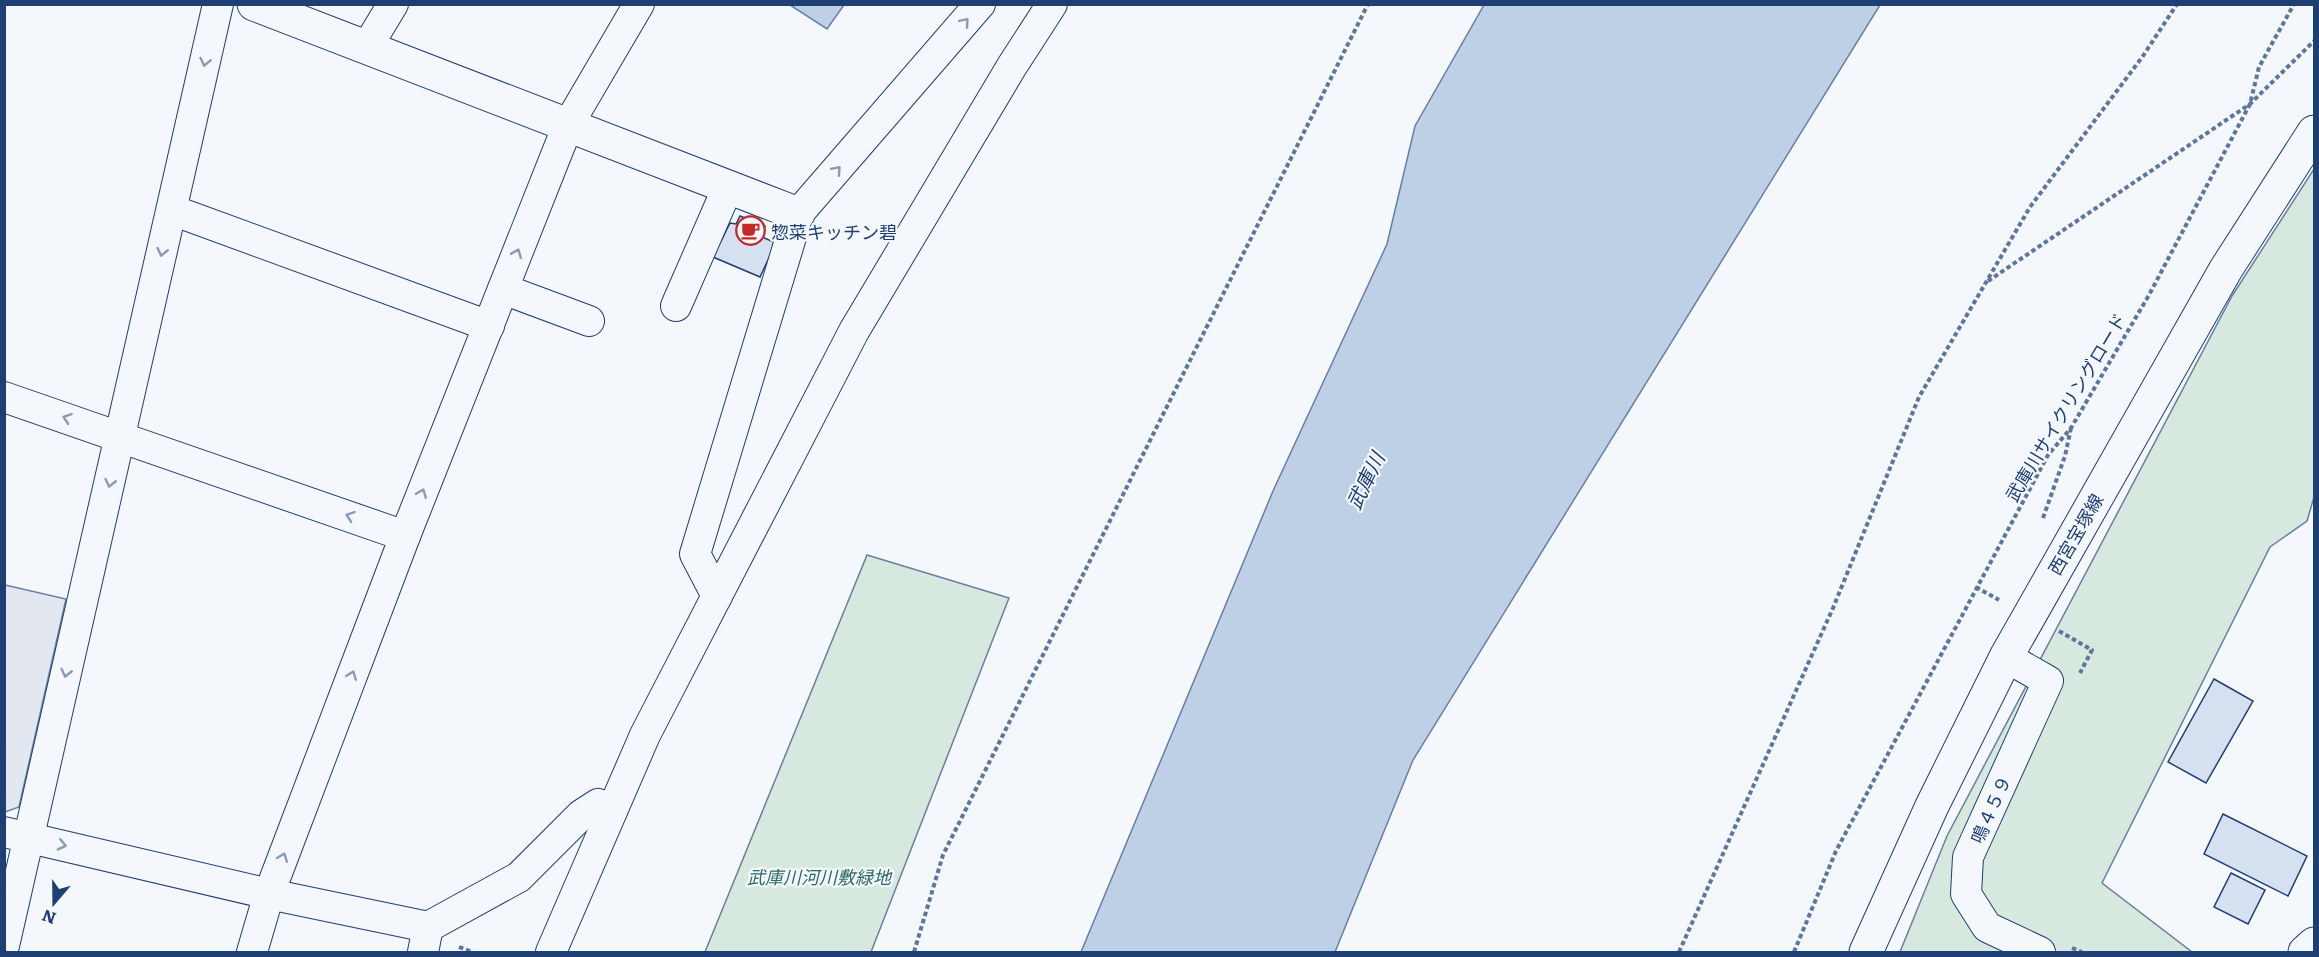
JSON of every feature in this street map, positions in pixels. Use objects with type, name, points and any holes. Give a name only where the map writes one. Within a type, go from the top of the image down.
[{"type":"main road","points":[[254,4],[798,214]]},
{"type":"main road","name":"西宮宝塚線","points":[[1866,952],[1932,806],[2006,657],[2226,269],[2314,132]]},
{"type":"main road","points":[[2305,952],[2314,944]]},
{"type":"street","points":[[4,946],[17,834],[120,437],[218,4]]},
{"type":"street","points":[[368,47],[393,4]]},
{"type":"street","points":[[252,952],[269,894],[405,536],[568,125],[639,4]]},
{"type":"street","points":[[717,596],[695,554],[798,214],[980,4]]},
{"type":"street","points":[[551,952],[645,735],[854,331],[1012,66],[1052,4]]},
{"type":"street","points":[[676,306],[728,187]]},
{"type":"street","points":[[172,210],[489,326]]},
{"type":"street","points":[[503,290],[589,321]]},
{"type":"street","points":[[4,397],[405,536]]},
{"type":"street","name":"鳴４５９","points":[[2006,657],[2048,681],[1968,857],[1966,894],[1987,927],[2040,952]]},
{"type":"street","points":[[17,834],[269,894],[426,940],[519,877],[581,815],[598,804],[612,812]]},
{"type":"path","points":[[914,952],[943,855],[1368,4]]},
{"type":"path","points":[[1679,952],[1833,608],[1919,397],[2030,207],[2143,56],[2177,4]]},
{"type":"path","name":"武庫川サイクリングロード","points":[[1794,952],[1836,851],[2048,454],[2071,428],[2149,294],[2250,104],[2259,67],[2294,4]]},
{"type":"path","points":[[1985,283],[2250,104],[2314,40]]},
{"type":"path","points":[[1976,587],[2003,602]]},
{"type":"green space","points":[[2314,169],[2314,497],[2307,521],[2270,547],[2102,883],[2192,952],[1900,952],[1947,836],[2232,296]]},
{"type":"green space","name":"武庫川河川敷緑地","points":[[867,555],[1009,598],[871,952],[705,952]]},
{"type":"shaded area","points":[[5,585],[66,599],[19,807],[5,812]]},
{"type":"water","points":[[790,5],[844,5],[827,29]]},
{"type":"water","name":"武庫川","points":[[1484,5],[1880,5],[1413,760],[1335,952],[1081,952],[1273,491],[1387,244],[1415,126]]},
{"type":"building","points":[[740,216],[765,226],[762,237],[776,243],[760,277],[713,257],[730,223],[736,224]]},
{"type":"building","points":[[2214,679],[2253,701],[2206,783],[2168,762]]},
{"type":"building","points":[[2223,814],[2307,856],[2288,896],[2204,854]]},
{"type":"building","points":[[2231,873],[2265,890],[2248,924],[2214,907]]},
{"type":"place","name":"惣菜キッチン碧","points":[[750,231]]}]
